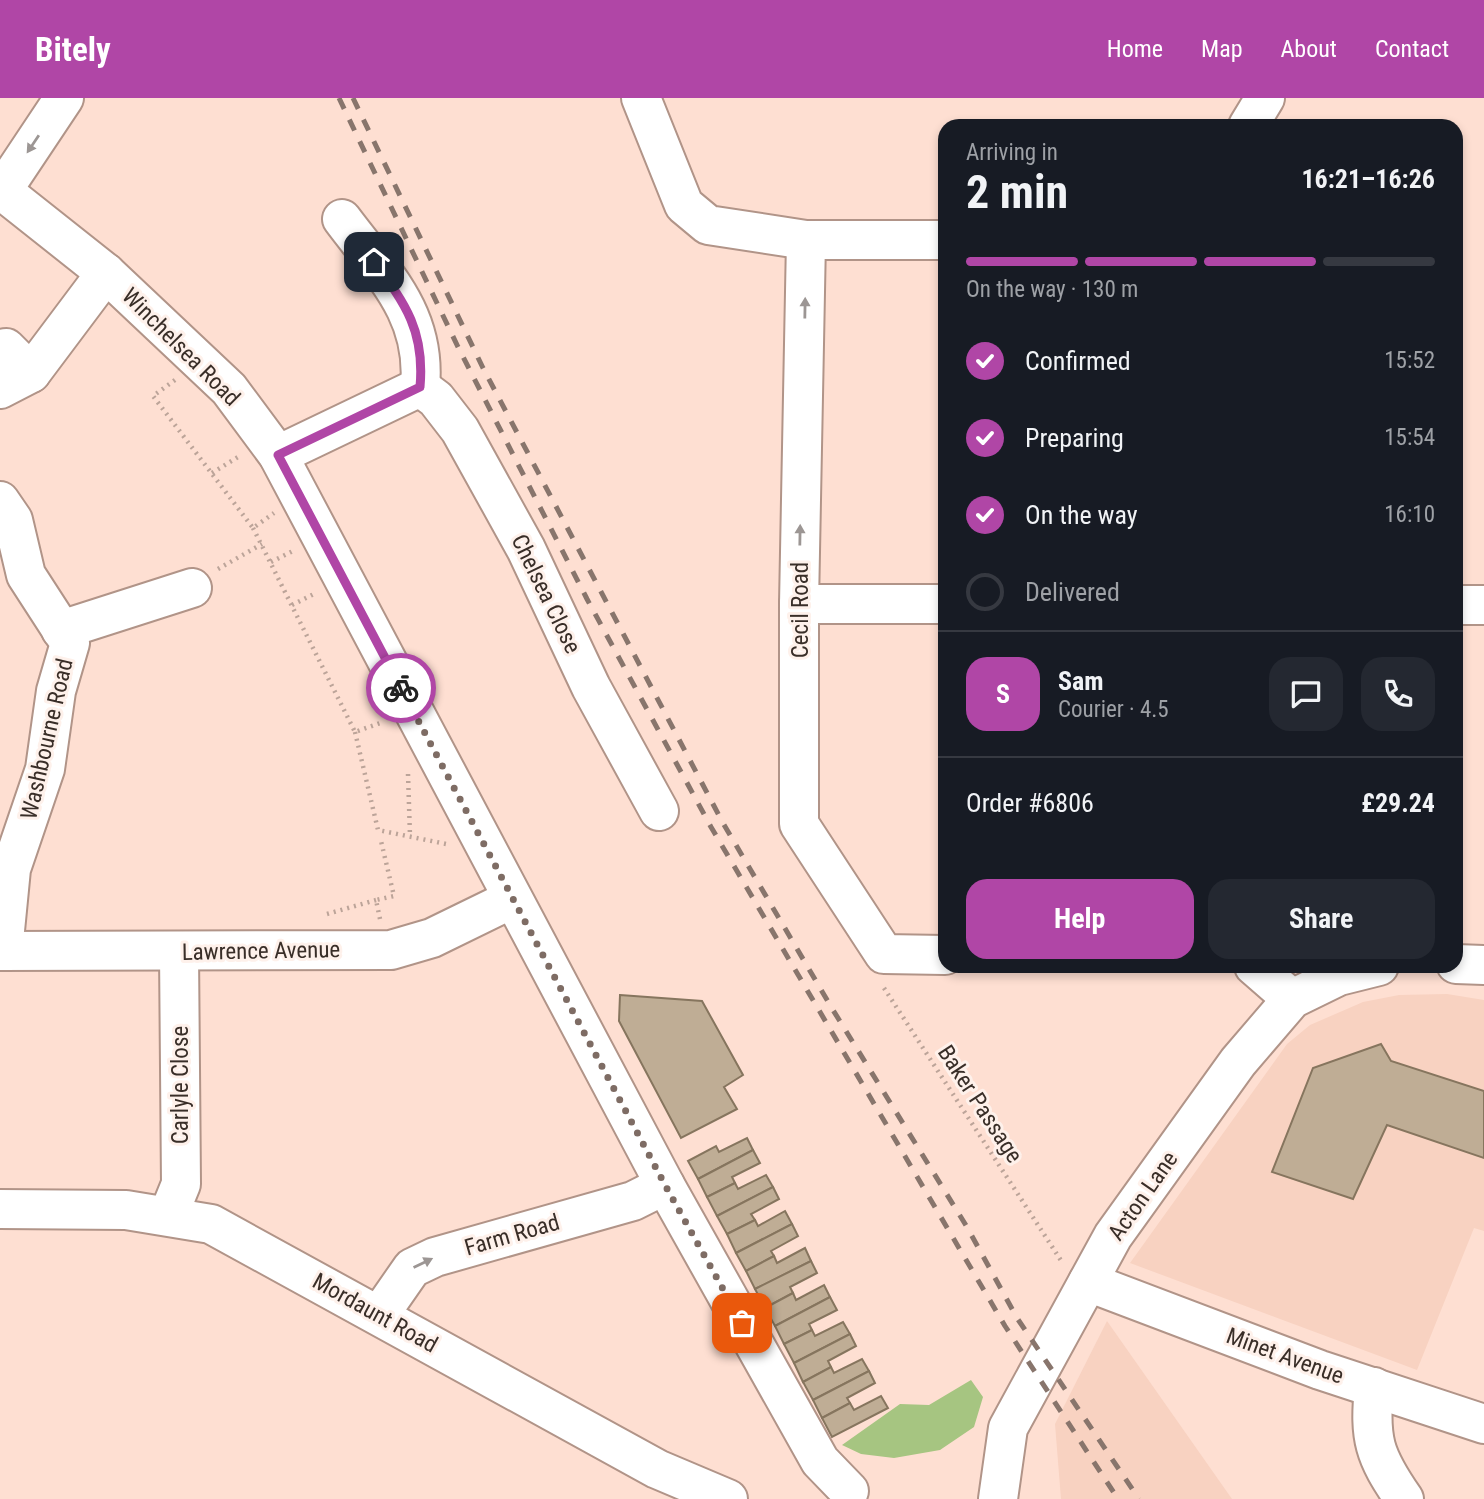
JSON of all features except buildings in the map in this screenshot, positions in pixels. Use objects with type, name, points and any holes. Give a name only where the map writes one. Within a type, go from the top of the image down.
[{"type":"street","points":[[1,190],[64,98]]},
{"type":"street","points":[[641,98],[684,205],[708,225],[806,240],[938,240]]},
{"type":"street","points":[[1252,119],[1265,98]]},
{"type":"street","name":"Winchelsea Road","points":[[1,190],[106,273],[229,389],[278,455],[665,1185],[820,1461],[852,1496]]},
{"type":"street","points":[[278,455],[420,387],[423,360],[407,305],[342,219]]},
{"type":"street","name":"Cecil Road","points":[[806,240],[799,604],[799,824],[884,954]]},
{"type":"street","points":[[16,381],[106,273]]},
{"type":"street","points":[[0,349],[6,348],[16,381]]},
{"type":"street","name":"Chelsea Close","points":[[420,387],[436,399],[460,430],[526,549],[591,687],[659,811]]},
{"type":"street","name":"Washbourne Road","points":[[0,501],[13,520],[26,575],[70,643],[56,691],[45,769],[11,869],[1,951]]},
{"type":"street","points":[[61,630],[192,588]]},
{"type":"street","points":[[799,604],[938,604]]},
{"type":"street","points":[[1463,604],[1484,605]]},
{"type":"street","name":"Lawrence Avenue","points":[[1,951],[179,953],[391,950],[432,938],[512,899]]},
{"type":"street","name":"Carlyle Close","points":[[168,1216],[181,1184],[179,953]]},
{"type":"street","points":[[884,954],[938,955]]},
{"type":"street","points":[[1463,964],[1484,965]]},
{"type":"street","points":[[1262,973],[1292,999]]},
{"type":"street","name":"Acton Lane","points":[[998,1499],[1008,1428],[1078,1277],[1113,1236],[1223,1083],[1292,999],[1351,973]]},
{"type":"street","name":"Farm Road","points":[[380,1314],[412,1268],[435,1256],[633,1201],[665,1185]]},
{"type":"street","name":"Mordaunt Road","points":[[0,1209],[126,1210],[211,1224],[380,1314],[657,1469],[728,1499]]},
{"type":"street","name":"Minet Avenue","points":[[1078,1277],[1346,1379],[1484,1424]]},
{"type":"street","points":[[1346,1379],[1370,1425],[1380,1464],[1404,1499]]},
{"type":"path","points":[[176,379],[153,396],[253,528],[262,544],[355,732],[378,830],[454,845]]},
{"type":"path","points":[[212,473],[238,457]]},
{"type":"path","points":[[253,528],[277,511]]},
{"type":"path","points":[[192,588],[262,544]]},
{"type":"path","points":[[271,562],[297,549]]},
{"type":"path","points":[[292,605],[304,599]]},
{"type":"path","points":[[355,732],[373,725]]},
{"type":"path","points":[[408,772],[410,836]]},
{"type":"path","points":[[327,914],[394,895],[381,841]]},
{"type":"path","points":[[376,901],[379,913]]},
{"type":"path","name":"Baker Passage","points":[[884,954],[874,972],[1078,1277]]},
{"type":"shaded area","points":[[1447,994],[1484,1000],[1484,1231],[1474,1228],[1417,1370],[1130,1263],[1287,1044],[1310,1025],[1363,1002],[1399,995]]},
{"type":"shaded area","points":[[1107,1321],[1232,1499],[1061,1499],[1055,1424]]},
{"type":"green space","points":[[971,1380],[983,1397],[974,1427],[940,1450],[894,1458],[861,1454],[842,1445],[900,1404],[929,1405]]},
{"type":"railway","points":[[339,98],[458,347],[587,599],[711,827],[1005,1326],[1118,1499]]},
{"type":"railway","points":[[353,98],[483,368],[723,823],[833,1010],[967,1227],[1017,1318],[1139,1499]]},
{"type":"way so far","points":[[401,688],[665,1185],[742,1323]]},
{"type":"route","points":[[374,262],[407,305],[423,360],[420,387],[278,455],[401,688]]}]
